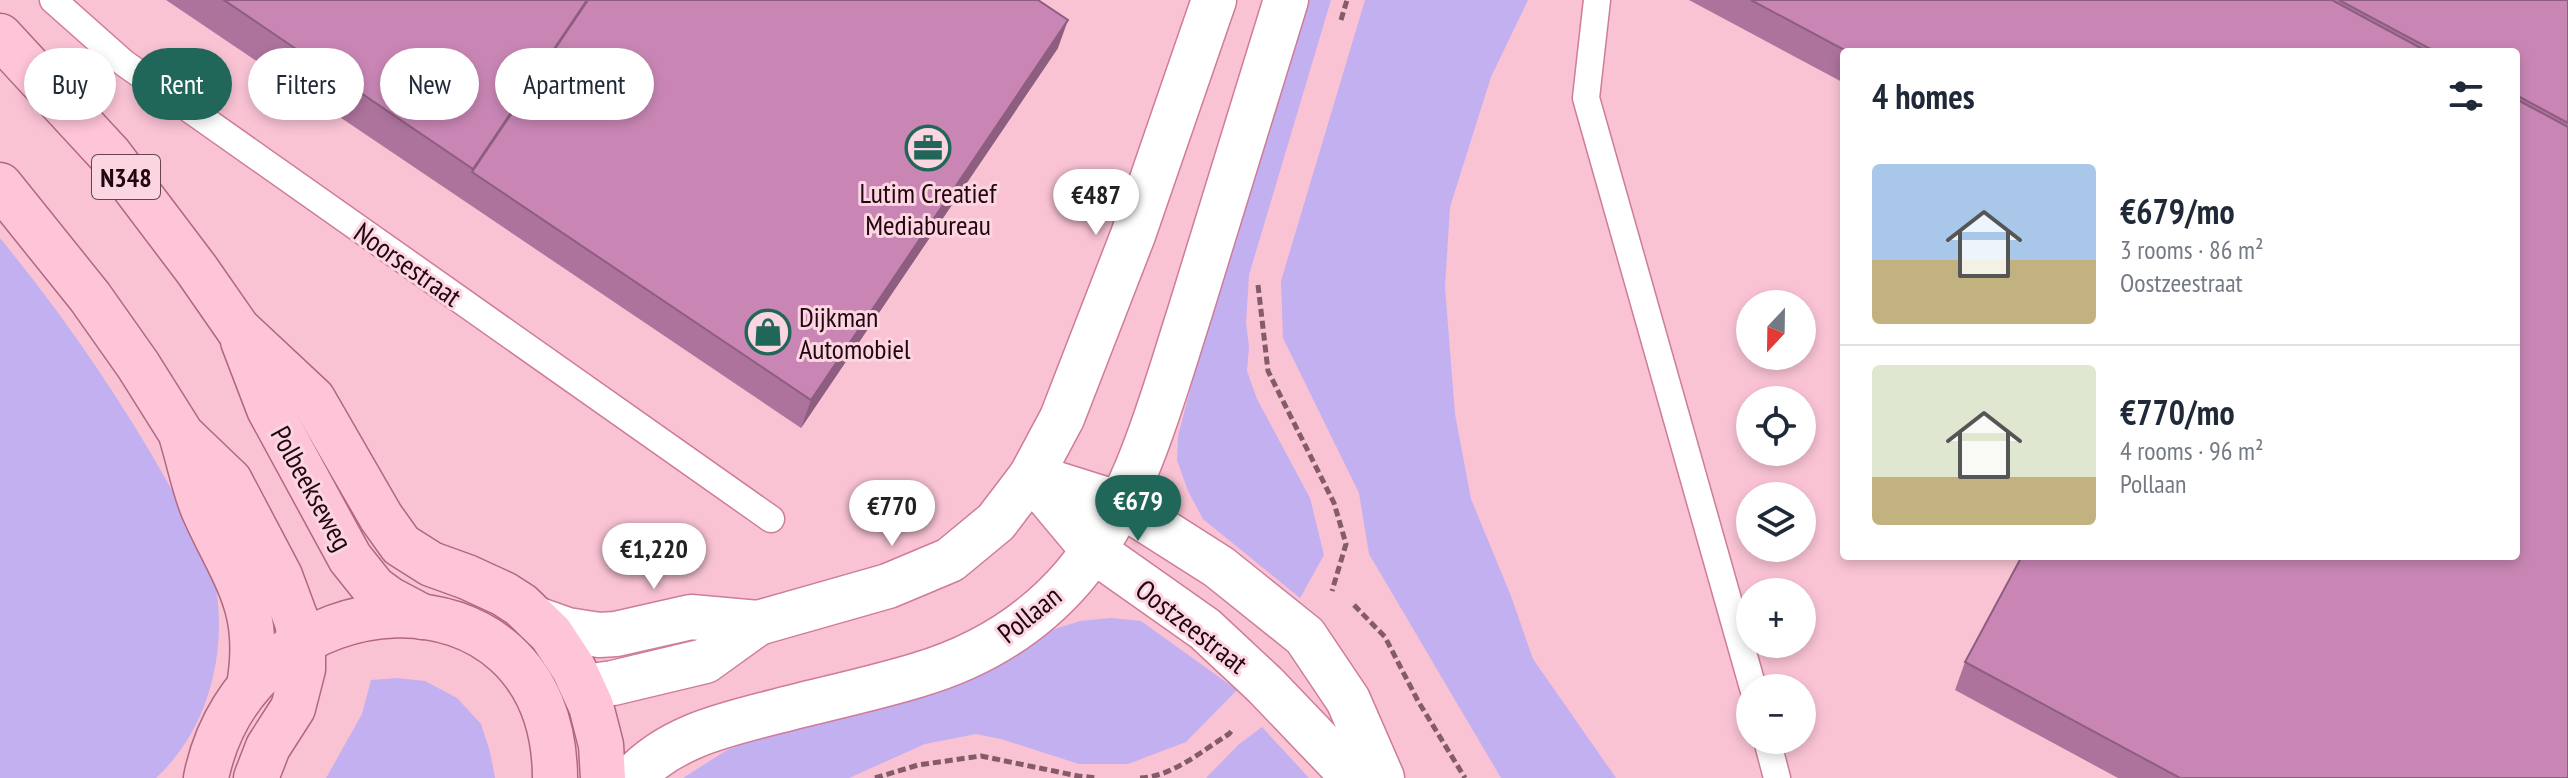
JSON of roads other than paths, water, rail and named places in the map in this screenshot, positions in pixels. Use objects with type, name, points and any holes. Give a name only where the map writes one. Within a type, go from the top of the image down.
[{"type":"main road","name":"Polbeekseweg","points":[[0,36],[110,155],[238,329],[313,399],[401,545],[415,556],[504,594],[536,619]]},
{"type":"main road","name":"N348","points":[[0,185],[90,297],[182,435],[230,481],[280,576],[302,641],[303,669],[293,708],[268,747],[256,778]]},
{"type":"main road","name":"Polbeekseweg","points":[[238,329],[269,409],[350,558],[374,588],[423,617]]},
{"type":"main road","name":"N348","points":[[182,435],[202,506],[245,595],[253,632],[249,686]]},
{"type":"main road","name":"N348","points":[[206,778],[218,737],[237,702],[273,661],[302,641],[335,626],[369,617],[423,617],[460,626],[478,634],[509,657],[534,687],[549,724],[555,778]]},
{"type":"main road","name":"N348","points":[[536,619],[564,650],[583,687],[597,725],[603,778]]},
{"type":"main road","name":"N348","points":[[523,671],[552,683],[583,687]]},
{"type":"street","points":[[583,687],[705,661],[758,623],[888,586],[950,560],[996,522],[1031,476],[1062,418],[1133,235],[1214,0]]},
{"type":"street","name":"Pollaan","points":[[632,778],[672,746],[713,728],[918,676],[976,653],[1029,619],[1074,576],[1120,504],[1145,447],[1233,178],[1286,0]]},
{"type":"street","name":"Oostzeestraat","points":[[1031,476],[1120,504],[1219,567],[1305,636],[1348,700],[1382,778]]},
{"type":"street","name":"Oostzeestraat","points":[[1031,476],[1093,550],[1205,629],[1265,685],[1354,778]]},
{"type":"street","points":[[536,619],[567,630],[599,635],[691,617],[758,623]]},
{"type":"lane","name":"Noorsestraat","points":[[53,0],[124,63],[771,519]]},
{"type":"lane","points":[[1597,0],[1586,98],[1749,674]]},
{"type":"lane","points":[[1771,754],[1777,778]]},
{"type":"place","name":"Lutim Creatief Mediabureau","points":[[928,148]]},
{"type":"place","name":"Dijkman Automobiel","points":[[768,332]]}]
